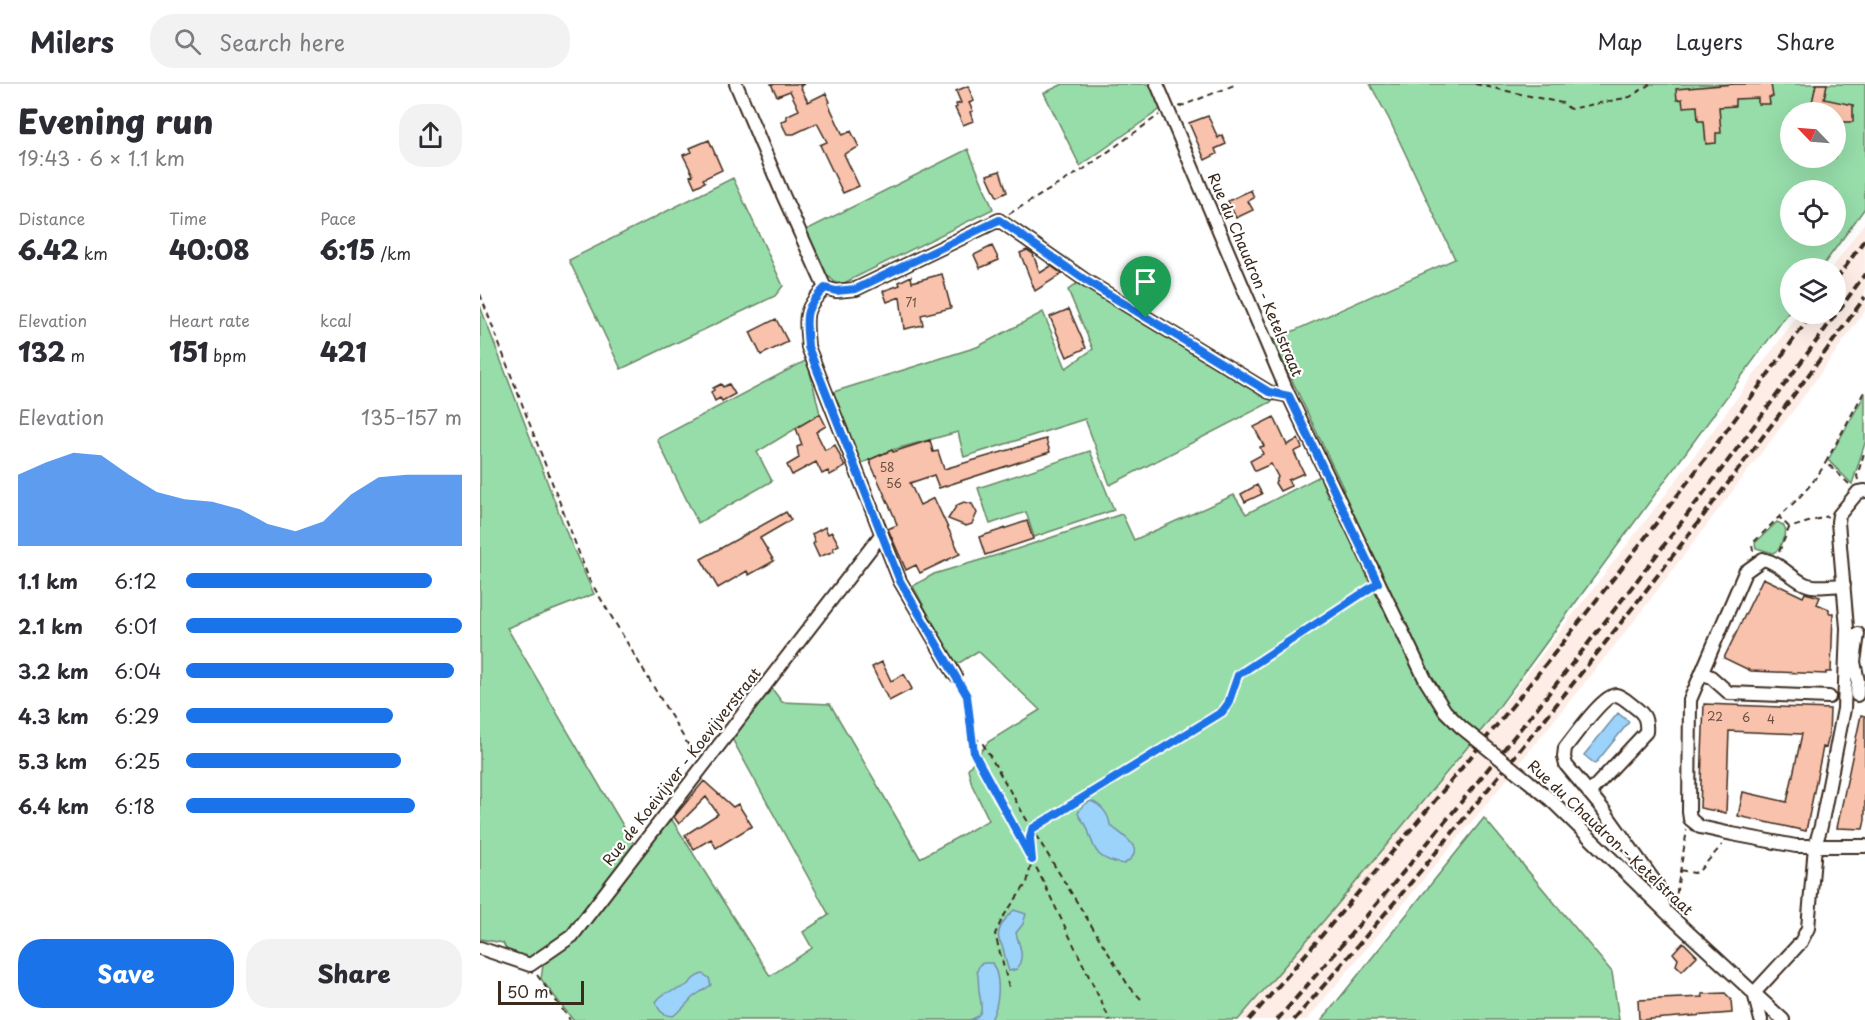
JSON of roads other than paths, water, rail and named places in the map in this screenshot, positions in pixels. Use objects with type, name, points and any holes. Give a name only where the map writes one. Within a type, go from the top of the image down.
[{"type":"street","points":[[736,84],[825,288]]},
{"type":"street","name":"Rue du Chaudron - Ketelstraat","points":[[1157,84],[1289,396],[1426,681],[1445,711],[1551,800],[1783,1020]]},
{"type":"street","points":[[825,288],[836,291],[856,289],[999,220],[1085,280],[1258,386],[1269,392],[1289,396]]},
{"type":"street","points":[[825,288],[813,300],[806,314],[808,347],[880,536],[900,581],[955,675]]},
{"type":"street","points":[[1761,1020],[1754,993],[1801,942],[1808,928],[1815,846],[1844,709],[1847,628],[1838,528],[1839,515],[1859,488]]},
{"type":"street","name":"Rue de Koeivijver - Koevijverstraat","points":[[480,948],[530,965],[572,936],[880,536]]},
{"type":"street","points":[[1844,585],[1806,585],[1773,561],[1763,559],[1745,572],[1690,700],[1690,819],[1700,827],[1796,846],[1865,846]]},
{"type":"street","points":[[1857,695],[1858,682],[1854,662],[1860,639]]},
{"type":"street","points":[[1702,673],[1711,677],[1729,693],[1829,698]]},
{"type":"street","points":[[1589,793],[1646,732],[1647,722],[1643,714],[1620,696],[1613,695],[1604,700],[1565,748],[1564,758],[1566,765],[1589,793],[1602,808],[1657,885],[1671,912]]},
{"type":"water","points":[[1618,713],[1629,722],[1595,764],[1584,755]]},
{"type":"water","points":[[1091,801],[1104,810],[1110,825],[1134,848],[1131,858],[1124,864],[1103,858],[1093,845],[1078,813],[1083,805]]},
{"type":"water","points":[[1014,910],[1026,914],[1023,924],[1016,933],[1021,960],[1017,969],[1009,971],[998,935],[1003,923]]},
{"type":"water","points":[[992,963],[997,976],[996,1007],[991,1020],[970,1020],[978,1015],[981,1009],[977,971],[980,964]]},
{"type":"water","points":[[703,974],[709,978],[711,985],[693,997],[673,1016],[660,1011],[656,1002],[660,998],[687,985],[695,977]]},
{"type":"railway","points":[[1846,266],[1865,239]]},
{"type":"railway","points":[[1277,1020],[1431,839],[1580,654],[1724,466],[1865,274]]},
{"type":"railway","points":[[1294,1020],[1443,844],[1588,665],[1729,482],[1865,297]]},
{"type":"railway","points":[[1249,1020],[1395,848],[1538,673],[1677,495],[1805,324]]}]
